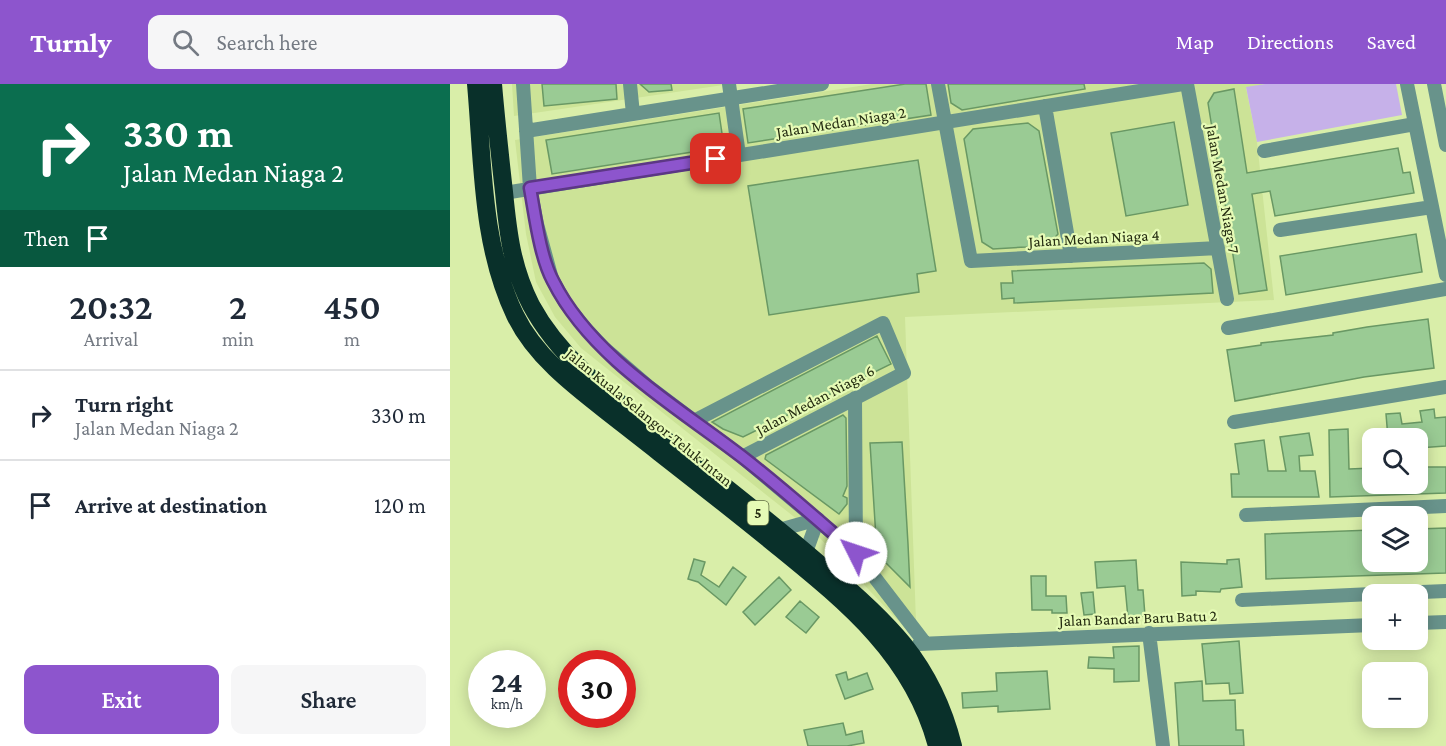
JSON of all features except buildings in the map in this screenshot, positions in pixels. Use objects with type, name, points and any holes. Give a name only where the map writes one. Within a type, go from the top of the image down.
[{"type":"highway","name":"Jalan Kuala Selangor-Teluk Intan","points":[[476,84],[484,194],[497,269],[516,316],[530,340],[584,394],[762,533],[864,620],[895,656],[915,690],[932,727],[937,746]]},
{"type":"highway","name":"Jalan Kuala Selangor-Teluk Intan","points":[[493,84],[506,220],[513,261],[531,304],[544,327],[561,349],[602,389],[806,552],[873,610],[905,646],[929,682],[947,721],[953,746]]},
{"type":"highway","points":[[492,245],[496,232],[494,197],[496,193],[504,193]]},
{"type":"street","points":[[523,84],[530,188],[537,224],[552,279],[567,303],[586,329],[604,348],[648,386],[742,457],[856,553],[926,643]]},
{"type":"street","points":[[630,84],[633,114]]},
{"type":"street","points":[[729,84],[739,155]]},
{"type":"street","points":[[526,131],[822,84]]},
{"type":"street","points":[[938,84],[944,123]]},
{"type":"street","name":"Jalan Medan Niaga 2","points":[[504,193],[944,123],[1149,87],[1185,84]]},
{"type":"street","name":"Jalan Medan Niaga 7","points":[[1185,84],[1227,299]]},
{"type":"street","points":[[1407,84],[1446,275]]},
{"type":"street","points":[[1434,84],[1446,145]]},
{"type":"street","points":[[1045,106],[1071,256]]},
{"type":"street","name":"Jalan Medan Niaga 4","points":[[944,123],[955,169],[971,261],[1218,248]]},
{"type":"street","points":[[1264,151],[1415,124]]},
{"type":"street","points":[[1280,230],[1432,207]]},
{"type":"street","points":[[1228,328],[1446,289]]},
{"type":"street","name":"Jalan Medan Niaga 6","points":[[694,421],[883,323],[904,373],[742,457]]},
{"type":"street","points":[[1234,422],[1446,387]]},
{"type":"street","points":[[855,398],[856,553]]},
{"type":"street","points":[[1246,515],[1446,506]]},
{"type":"street","points":[[779,530],[818,519]]},
{"type":"street","points":[[806,552],[818,519]]},
{"type":"street","points":[[1428,592],[1446,591]]},
{"type":"street","points":[[1242,600],[1362,595]]},
{"type":"street","points":[[1428,623],[1446,622]]},
{"type":"street","name":"Jalan Bandar Baru Batu 2","points":[[905,646],[926,643],[1362,625]]},
{"type":"street","points":[[1149,633],[1163,746]]},
{"type":"shaded area","points":[[512,84],[730,84],[514,116]]},
{"type":"shaded area","points":[[872,84],[1265,84],[1246,88],[1257,142],[1274,300],[905,317],[916,622],[905,628],[817,535],[581,348],[555,317],[536,282],[526,234],[515,140]]},
{"type":"shaded area","points":[[1265,84],[1396,84],[1402,115],[1257,142],[1246,87]]},
{"type":"route","points":[[716,159],[530,188],[552,279],[586,329],[604,348],[648,386],[742,457],[856,553]]}]
